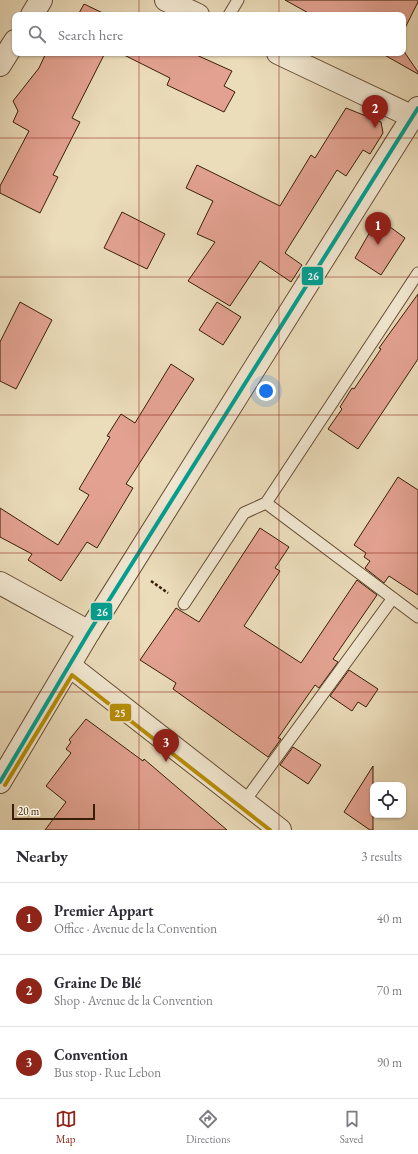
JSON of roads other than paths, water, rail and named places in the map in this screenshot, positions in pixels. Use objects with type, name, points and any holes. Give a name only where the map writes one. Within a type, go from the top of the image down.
[{"type":"street","points":[[34,12],[41,0]]},
{"type":"street","points":[[166,0],[192,12]]},
{"type":"street","points":[[0,65],[12,46]]},
{"type":"street","points":[[0,782],[89,632],[416,115],[285,56]]},
{"type":"street","points":[[0,583],[89,632]]},
{"type":"street","points":[[70,666],[280,830]]},
{"type":"lane","points":[[231,12],[238,0]]},
{"type":"lane","points":[[184,604],[244,513],[266,503],[418,273]]},
{"type":"lane","points":[[266,503],[418,617]]},
{"type":"lane","points":[[244,802],[393,598]]},
{"type":"place","name":"Graine De Blé","points":[[375,128]]},
{"type":"place","name":"Premier Appart","points":[[378,245]]},
{"type":"place","name":"Convention","points":[[166,762]]}]
